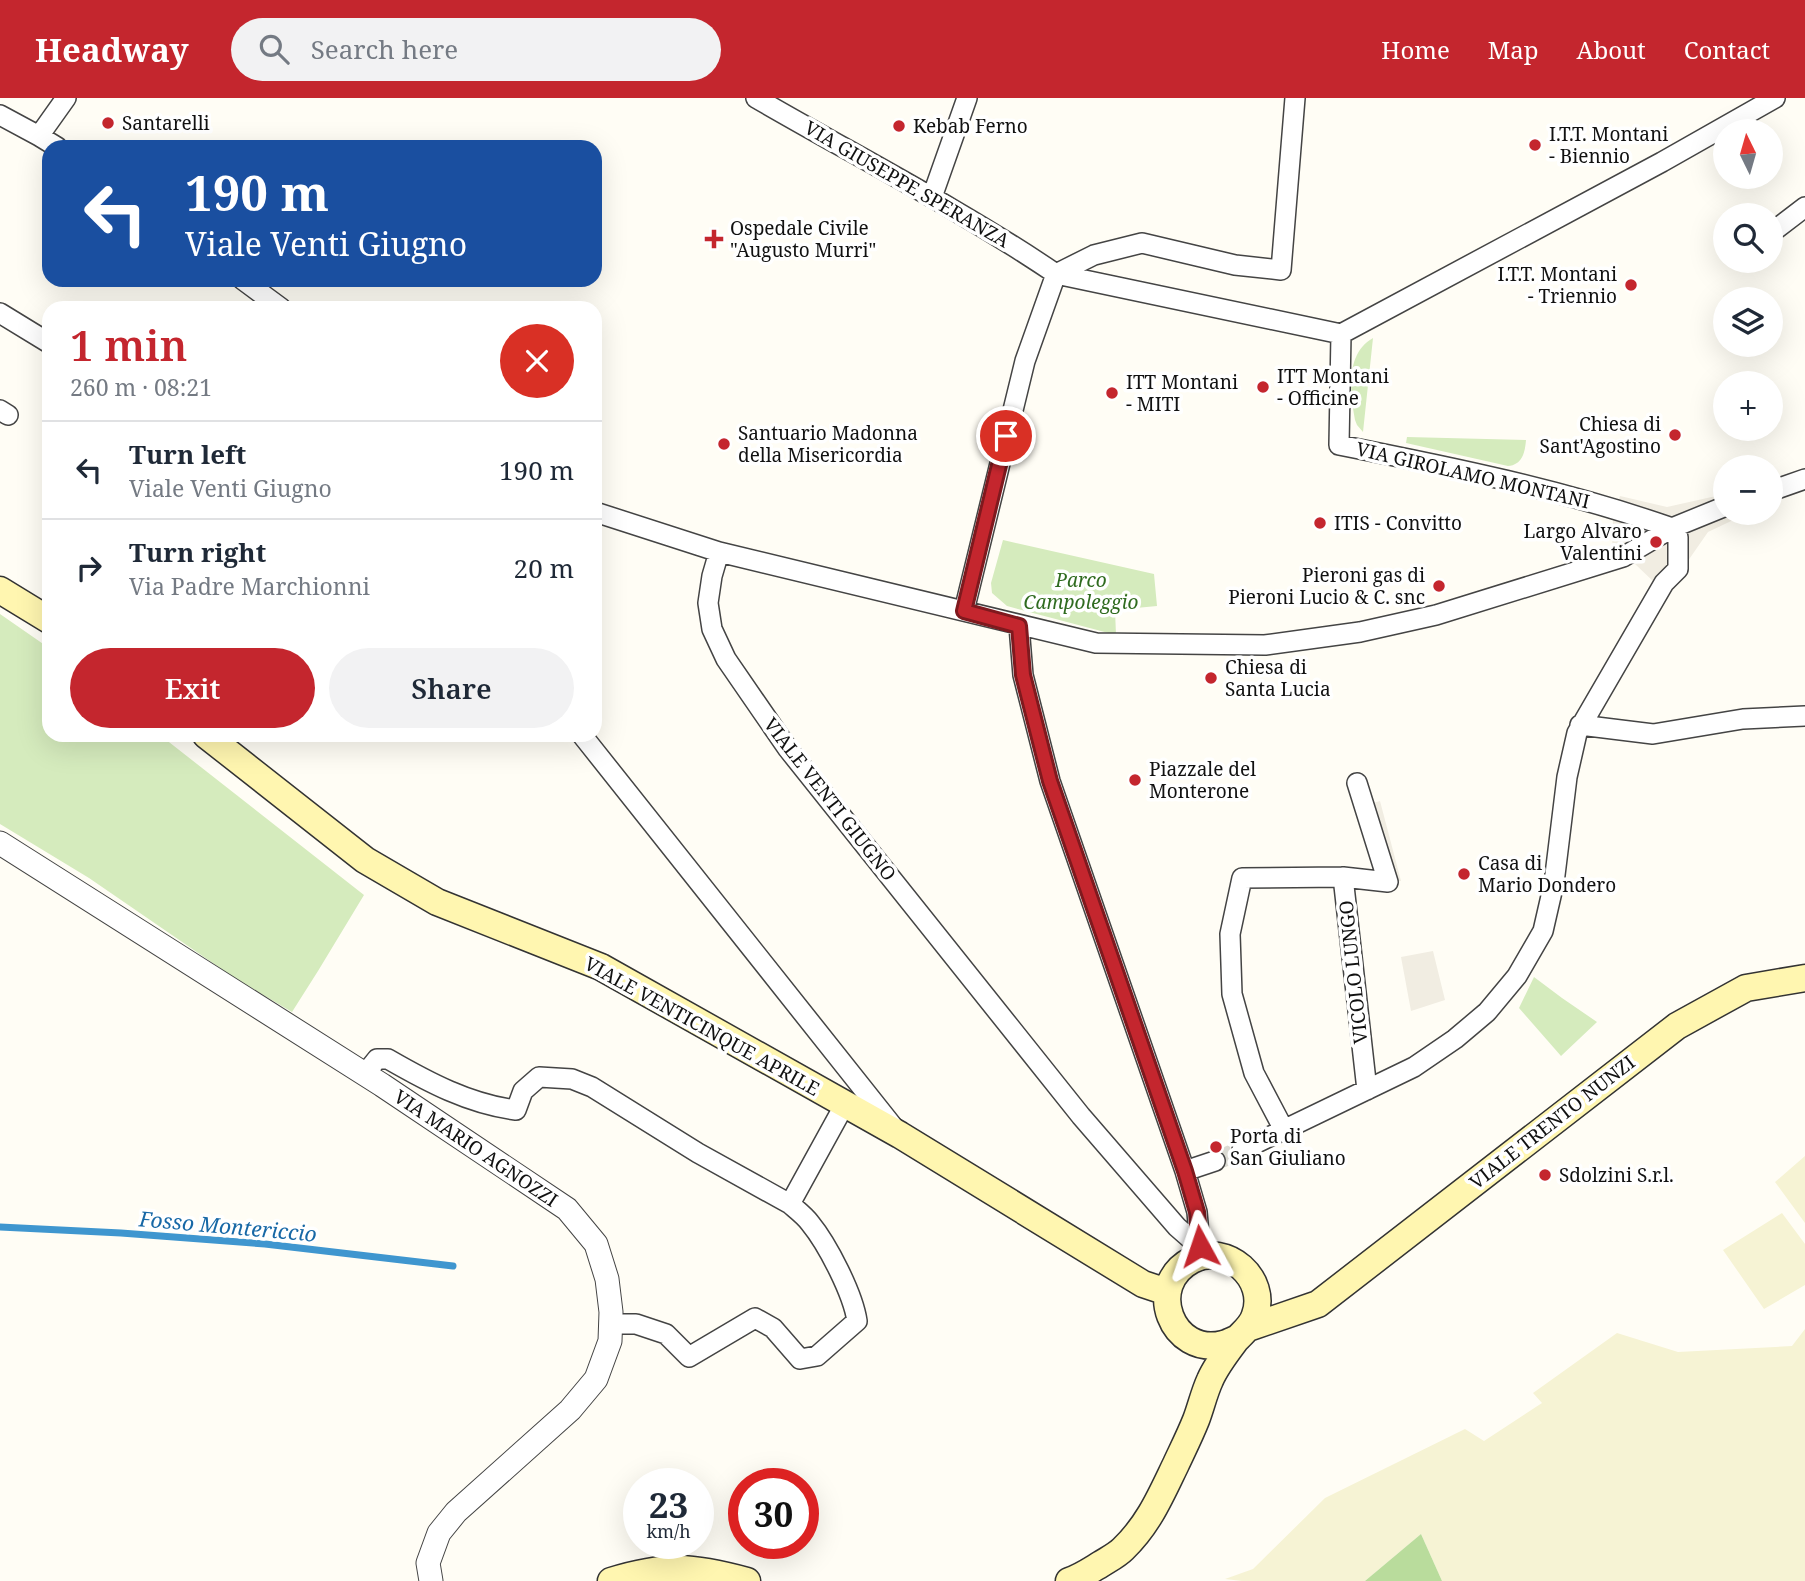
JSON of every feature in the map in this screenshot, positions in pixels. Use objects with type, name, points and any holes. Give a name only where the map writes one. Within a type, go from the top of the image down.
[{"type":"main road","points":[[0,590],[42,616]]},
{"type":"main road","name":"VIALE VENTICINQUE APRILE","points":[[215,742],[377,867],[438,902],[601,967],[900,1135],[1143,1284],[1167,1292]]},
{"type":"main road","name":"VIALE TRENTO NUNZI","points":[[1243,1333],[1318,1304],[1677,1026],[1746,988],[1805,978]]},
{"type":"main road","points":[[1069,1581],[1079,1578],[1122,1550],[1152,1514],[1195,1422],[1210,1379],[1243,1333],[1255,1315],[1258,1300],[1248,1273],[1237,1263],[1205,1251],[1182,1267],[1172,1278],[1167,1292],[1167,1308],[1172,1322],[1182,1334],[1195,1342],[1210,1346],[1225,1344],[1243,1333]]},
{"type":"main road","points":[[1258,1300],[1318,1304]]},
{"type":"main road","points":[[1195,1342],[1210,1379]]},
{"type":"main road","points":[[611,1581],[663,1568],[679,1567],[747,1581]]},
{"type":"street","points":[[40,136],[66,98]]},
{"type":"street","name":"VIA GIUSEPPE SPERANZA","points":[[756,98],[1019,248],[1056,274]]},
{"type":"street","points":[[932,197],[967,98]]},
{"type":"street","points":[[964,611],[1025,360],[1056,274],[1094,255],[1142,243],[1235,265],[1281,270],[1295,98]]},
{"type":"street","points":[[1056,274],[1341,334],[1775,98]]},
{"type":"street","points":[[0,116],[46,140]]},
{"type":"street","points":[[1783,224],[1805,207]]},
{"type":"street","points":[[252,287],[272,301]]},
{"type":"street","points":[[0,313],[42,339]]},
{"type":"street","name":"VIA GIROLAMO MONTANI","points":[[1341,334],[1339,445],[1458,468],[1616,508],[1672,527]]},
{"type":"street","points":[[1783,487],[1805,480]]},
{"type":"street","points":[[602,516],[719,552],[1096,643],[1265,645],[1336,636],[1436,615],[1623,557],[1672,527],[1713,511]]},
{"type":"street","points":[[1242,1150],[1413,1067],[1455,1039],[1487,1012],[1517,976],[1543,931],[1554,883],[1567,777],[1577,733],[1664,583],[1678,569],[1678,537],[1672,527]]},
{"type":"street","name":"VIALE VENTI GIUGNO","points":[[719,552],[708,603],[712,629],[726,659],[780,738],[1082,1116],[1177,1227],[1205,1251]]},
{"type":"street","points":[[1019,626],[1023,675],[1050,781],[1185,1171],[1205,1251]]},
{"type":"street","points":[[1580,725],[1653,734],[1743,719],[1805,716]]},
{"type":"street","points":[[588,742],[900,1135]]},
{"type":"street","name":"VICOLO LUNGO","points":[[1357,783],[1388,882],[1343,877],[1367,1090]]},
{"type":"street","name":"VIA MARIO AGNOZZI","points":[[0,843],[365,1074],[567,1209],[596,1244],[607,1279],[611,1312],[610,1341],[596,1379],[570,1410],[456,1512],[439,1533],[428,1563],[430,1581]]},
{"type":"street","points":[[1284,1130],[1254,1073],[1232,994],[1230,934],[1242,878],[1343,877]]},
{"type":"street","points":[[365,1074],[377,1059],[388,1059],[447,1091],[495,1107],[516,1110],[523,1091],[539,1077],[572,1079],[592,1087],[698,1153],[790,1204],[810,1223],[827,1250],[842,1278],[857,1321],[817,1356],[800,1359],[773,1328],[755,1318],[690,1357],[666,1334],[636,1324],[610,1324]]},
{"type":"street","points":[[790,1204],[845,1104]]},
{"type":"street","points":[[1185,1171],[1215,1161]]},
{"type":"shaded area","name":"Largo Alvaro Valentini","points":[[1620,496],[1667,507],[1713,497],[1713,525],[1723,525],[1708,532],[1674,581],[1655,583],[1635,564],[1612,553],[1613,520]]},
{"type":"shaded area","points":[[1380,801],[1401,881],[1388,882],[1364,806]]},
{"type":"shaded area","points":[[1433,951],[1445,1000],[1411,1011],[1401,957]]},
{"type":"shaded area","points":[[1805,1156],[1805,1223],[1775,1182]]},
{"type":"shaded area","points":[[1782,1213],[1805,1244],[1805,1285],[1764,1309],[1723,1250]]},
{"type":"shaded area","points":[[1805,1329],[1805,1581],[1442,1581],[1421,1534],[1365,1581],[1225,1579],[1253,1569],[1325,1498],[1465,1429],[1484,1441],[1542,1403],[1533,1393],[1617,1333],[1678,1352],[1792,1346]]},
{"type":"green space","points":[[1373,338],[1363,432],[1355,420],[1352,374],[1358,354]]},
{"type":"green space","points":[[1407,437],[1526,440],[1522,458],[1508,466],[1406,443]]},
{"type":"green space","name":"Parco Campoleggio","points":[[1003,540],[1154,574],[1157,606],[1115,610],[1116,635],[1007,606],[992,593],[991,583]]},
{"type":"green space","points":[[0,614],[42,643],[42,742],[169,742],[364,895],[292,1012],[236,979],[89,878],[0,824]]},
{"type":"green space","points":[[1534,977],[1597,1022],[1561,1056],[1519,1008]]},
{"type":"green space","points":[[1421,1534],[1442,1581],[1365,1581]]},
{"type":"waterway","name":"Fosso Montericcio","points":[[0,1227],[265,1244],[453,1266]]},
{"type":"tunnel","points":[[1215,1161],[1242,1150]]},
{"type":"place","name":"Santarelli","points":[[108,123]]},
{"type":"place","name":"Kebab Ferno","points":[[899,126]]},
{"type":"place","name":"I.T.T. Montani - Biennio","points":[[1535,145]]},
{"type":"place","name":"Ospedale Civile \"Augusto Murri\"","points":[[714,239]]},
{"type":"place","name":"I.T.T. Montani - Triennio","points":[[1631,285]]},
{"type":"place","name":"ITT Montani - Officine","points":[[1263,387]]},
{"type":"place","name":"ITT Montani - MITI","points":[[1112,393]]},
{"type":"place","name":"Chiesa di Sant'Agostino","points":[[1675,435]]},
{"type":"place","name":"Santuario Madonna della Misericordia","points":[[724,444]]},
{"type":"place","name":"ITIS - Convitto","points":[[1320,523]]},
{"type":"place","name":"Largo Alvaro Valentini","points":[[1656,542]]},
{"type":"place","name":"Pieroni gas di Pieroni Lucio & C. snc","points":[[1439,586]]},
{"type":"place","name":"Chiesa di Santa Lucia","points":[[1211,678]]},
{"type":"place","name":"Piazzale del Monterone","points":[[1135,780]]},
{"type":"place","name":"Casa di Mario Dondero","points":[[1464,874]]},
{"type":"place","name":"Porta di San Giuliano","points":[[1216,1147]]},
{"type":"place","name":"Sdolzini S.r.l.","points":[[1545,1175]]},
{"type":"route","points":[[1006,436],[964,611],[1019,626],[1023,675],[1050,781],[1185,1171],[1197,1212],[1200,1246]]}]
